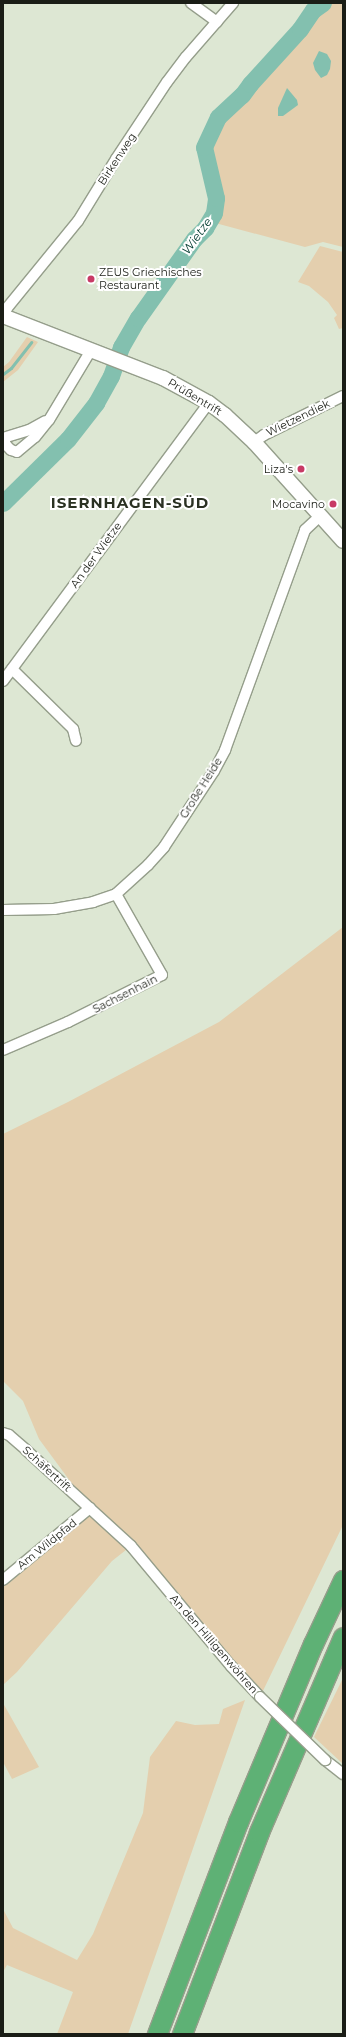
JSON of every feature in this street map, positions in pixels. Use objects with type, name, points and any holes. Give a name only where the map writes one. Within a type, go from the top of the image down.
[{"type":"highway","points":[[157,2034],[238,1822],[313,1644],[343,1580]]},
{"type":"highway","points":[[182,2034],[259,1832],[343,1637]]},
{"type":"main road","name":"Prüßentrift","points":[[3,316],[173,382],[209,403],[225,415],[254,442],[343,541]]},
{"type":"street","points":[[191,3],[217,22]]},
{"type":"street","name":"Birkenweg","points":[[3,316],[7,308],[78,221],[167,82],[233,3]]},
{"type":"street","points":[[49,420],[29,430],[3,439],[11,450],[17,452],[35,437],[49,420],[91,350]]},
{"type":"street","name":"Wietzendiek","points":[[254,442],[264,435],[343,396]]},
{"type":"street","name":"An der Wietze","points":[[3,681],[209,403]]},
{"type":"street","name":"Große Heide","points":[[3,910],[54,910],[93,902],[116,894],[148,865],[164,846],[214,771],[241,708],[305,530],[320,516]]},
{"type":"street","points":[[12,669],[72,729],[76,741]]},
{"type":"street","name":"Sachsenhain","points":[[3,1050],[68,1022],[162,975],[116,894]]},
{"type":"street","name":"Schäfertrift","points":[[3,1433],[15,1440],[90,1508]]},
{"type":"street","name":"Am Wildpfad","points":[[3,1580],[90,1508]]},
{"type":"street","name":"An den Hilligenwöhren","points":[[90,1508],[131,1546],[231,1666],[260,1697],[324,1760],[343,1774]]},
{"type":"shaded area","points":[[317,3],[343,3],[343,247],[323,242],[305,247],[219,224],[203,225],[211,212],[214,198],[201,146],[217,115],[240,94],[248,82],[282,46],[310,9]]},
{"type":"shaded area","points":[[320,246],[343,252],[343,328],[339,329],[334,318],[337,315],[328,302],[309,286],[298,282]]},
{"type":"shaded area","points":[[27,337],[38,342],[18,370],[3,382],[3,367],[9,362]]},
{"type":"shaded area","points":[[343,927],[343,1525],[260,1697],[131,1546],[112,1561],[17,1672],[3,1685],[3,1580],[90,1508],[39,1439],[23,1401],[3,1381],[3,1134],[68,1102],[219,1022]]},
{"type":"shaded area","points":[[343,1678],[343,1764],[314,1737]]},
{"type":"shaded area","points":[[245,1700],[128,2034],[57,2034],[73,1992],[7,1965],[3,1972],[3,1909],[13,1928],[77,1960],[93,1934],[143,1813],[150,1757],[176,1721],[195,1725],[219,1724],[223,1709]]},
{"type":"shaded area","points":[[3,1703],[39,1767],[12,1779],[3,1762]]},
{"type":"water","points":[[319,51],[327,54],[331,61],[330,69],[327,75],[321,78],[315,70],[313,63]]},
{"type":"water","points":[[287,88],[297,100],[298,105],[283,116],[278,116],[278,108]]},
{"type":"waterway","name":"Wietze","points":[[3,503],[68,439],[96,403],[111,376],[121,347],[138,318],[194,239],[205,228],[214,213],[216,198],[204,147],[218,117],[242,95],[250,84],[300,29],[313,10],[323,3]]},
{"type":"waterway","points":[[3,374],[11,368],[31,342]]},
{"type":"place","name":"ZEUS Griechisches Restaurant","points":[[91,279]]},
{"type":"place","name":"Liza's","points":[[301,469]]},
{"type":"place","name":"Mocavino","points":[[333,504]]},
{"type":"district","name":"ISERNHAGEN-SÜD","points":[[130,503]]}]
